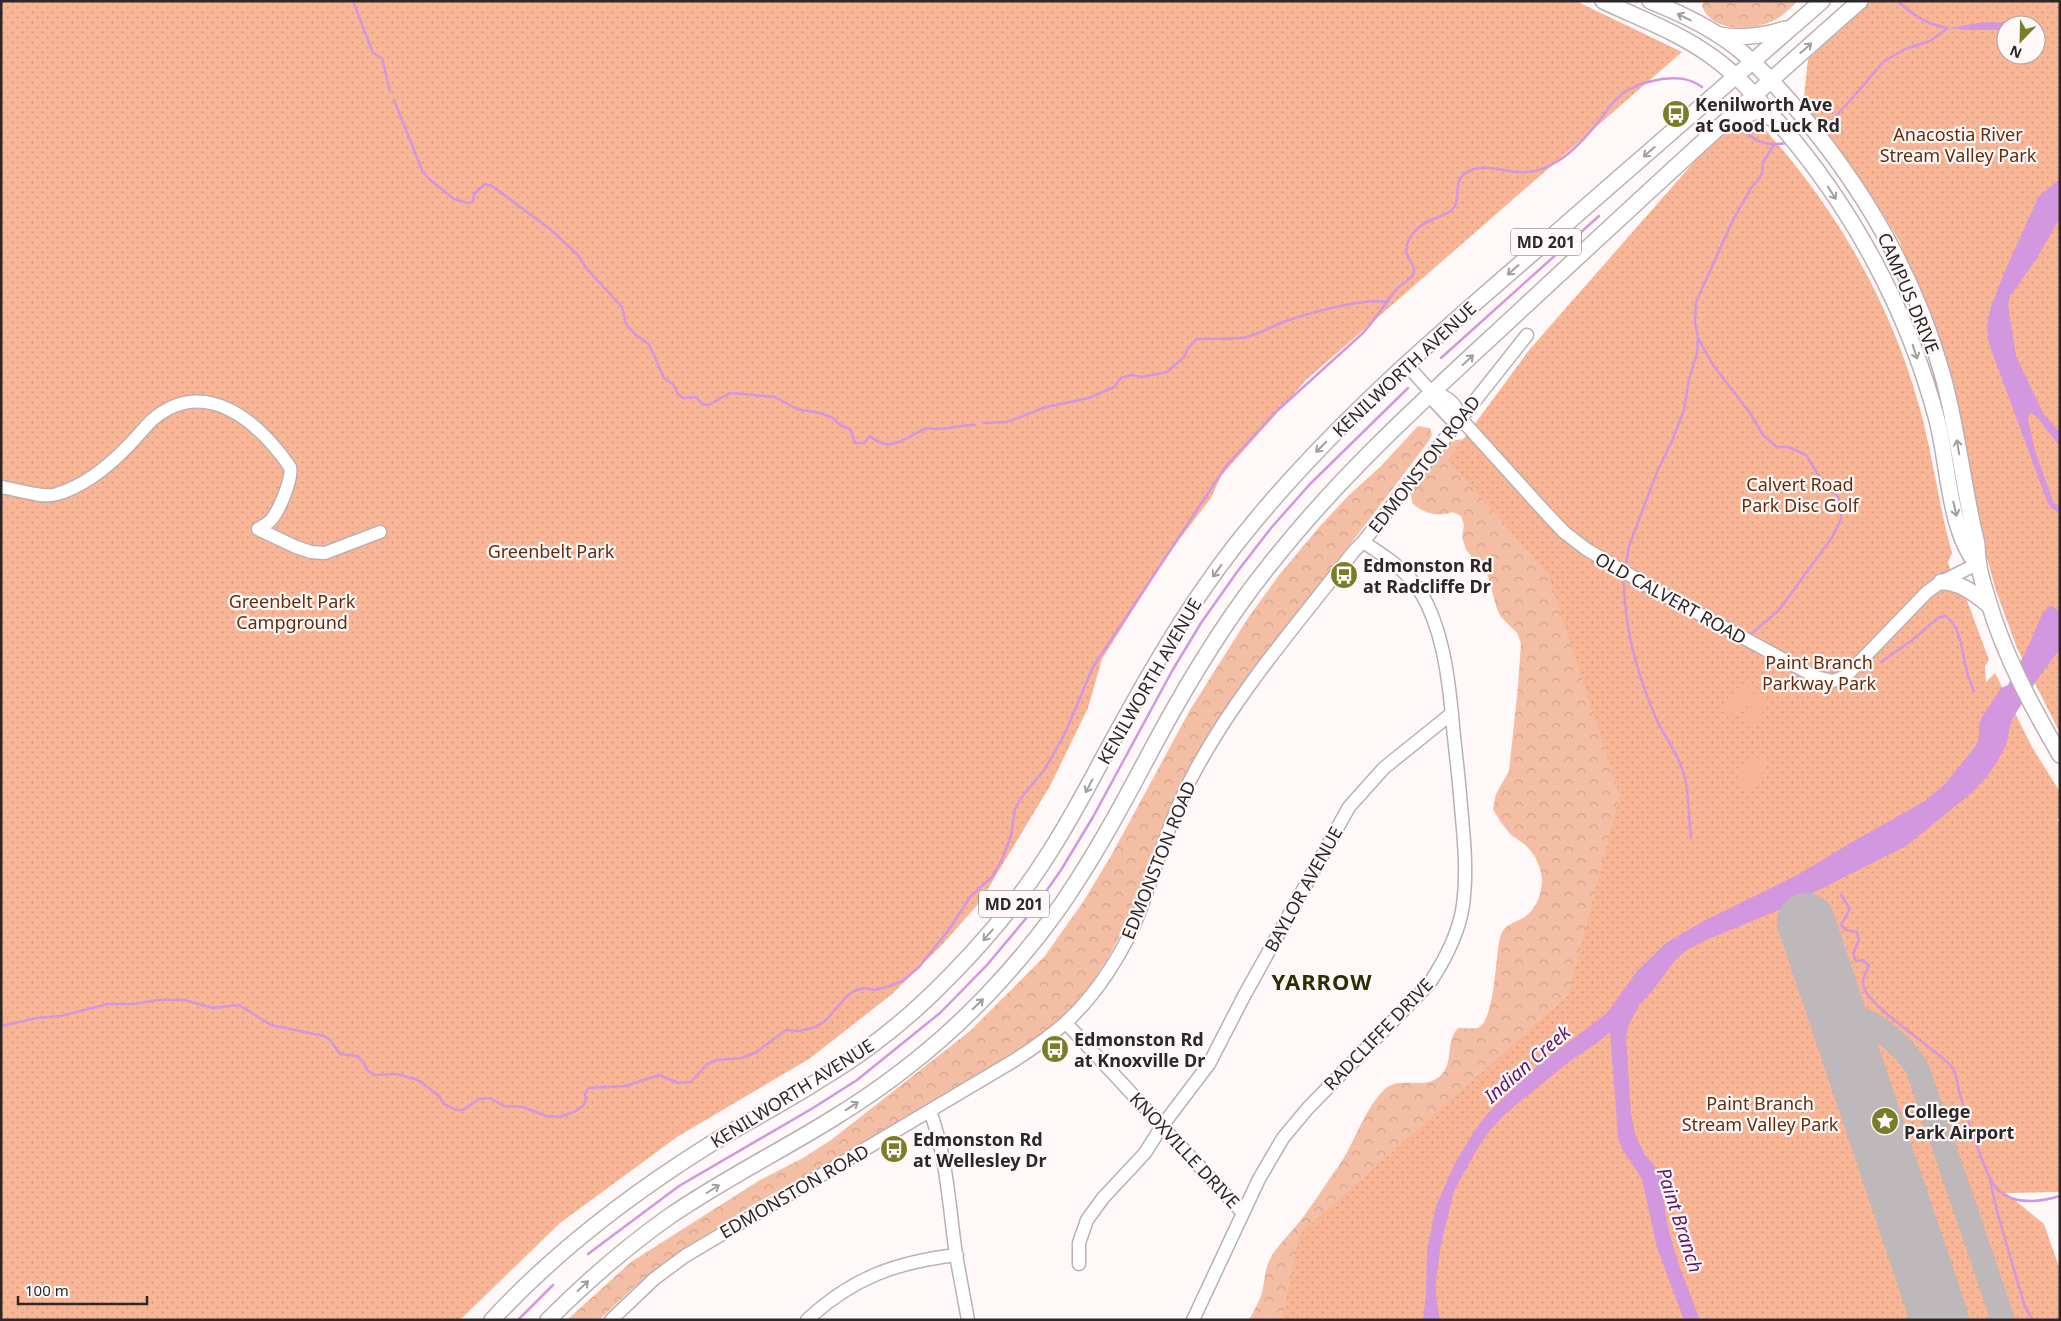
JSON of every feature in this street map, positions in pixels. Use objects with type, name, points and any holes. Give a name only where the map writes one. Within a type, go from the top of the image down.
[{"type":"main road","name":"CAMPUS DRIVE","points":[[1603,1],[1694,45],[1736,76],[1754,94],[1814,166],[1862,238],[1906,326],[1937,420],[1961,536],[1969,555],[1977,564]]},
{"type":"main road","points":[[1650,1],[1716,34],[1734,37],[1759,36],[1793,26]]},
{"type":"main road","name":"KENILWORTH AVENUE","points":[[492,1320],[528,1284],[604,1217],[654,1180],[712,1143],[824,1078],[864,1051],[926,1000],[952,974],[1013,905],[1050,852],[1080,802],[1161,654],[1228,556],[1254,522],[1317,450],[1472,306],[1822,1]]},
{"type":"main road","name":"KENILWORTH AVENUE","points":[[548,1320],[598,1272],[648,1233],[715,1187],[855,1105],[934,1045],[988,994],[1045,928],[1076,884],[1200,664],[1225,624],[1268,566],[1342,480],[1432,393],[1723,122],[1860,1]]},
{"type":"main road","name":"CAMPUS DRIVE","points":[[1716,34],[1752,62],[1821,139],[1852,181],[1880,227],[1909,284],[1927,328],[1944,380],[1977,544],[1977,564],[1990,606],[2004,647],[2034,710],[2060,755]]},
{"type":"main road","points":[[1723,122],[1757,111],[1777,121]]},
{"type":"main road","points":[[1941,582],[1967,589],[1990,606]]},
{"type":"street","name":"EDMONSTON ROAD","points":[[610,1320],[654,1279],[685,1256],[1015,1060],[1066,1023],[1090,997],[1126,941],[1140,909],[1183,792],[1210,745],[1262,669],[1354,550],[1363,542],[1527,335]]},
{"type":"street","name":"OLD CALVERT ROAD","points":[[1407,365],[1432,393],[1446,395],[1458,408],[1460,418],[1552,519],[1586,549],[1655,590],[1816,677],[1833,680],[1846,676],[1920,598],[1941,582],[1977,564]]},
{"type":"street","points":[[1,487],[46,496],[58,494],[82,482],[118,456],[152,421],[168,409],[186,403],[207,402],[227,408],[246,419],[272,444],[290,466],[289,480],[275,513],[271,520],[258,529],[296,547],[319,553],[332,552],[355,540],[380,532]]},
{"type":"street","name":"RADCLIFFE DRIVE","points":[[1193,1320],[1242,1212],[1283,1138],[1308,1108],[1429,984],[1450,947],[1457,930],[1463,904],[1464,869],[1458,771],[1443,653],[1427,605],[1411,579],[1392,560],[1363,542]]},
{"type":"street","name":"BAYLOR AVENUE","points":[[1079,1264],[1079,1243],[1086,1220],[1103,1198],[1145,1152],[1162,1126],[1210,1064],[1244,996],[1349,807],[1384,768],[1452,714]]},
{"type":"street","name":"KNOXVILLE DRIVE","points":[[1066,1023],[1242,1212]]},
{"type":"street","points":[[930,1111],[938,1133],[943,1158],[956,1255],[968,1320]]},
{"type":"street","points":[[808,1320],[834,1297],[887,1269],[925,1259],[956,1255]]},
{"type":"green space","name":"Greenbelt Park","points":[[1,1],[1576,1],[1682,52],[1306,380],[1221,476],[1211,498],[1169,553],[1102,659],[1088,708],[1050,786],[980,902],[941,946],[891,995],[809,1059],[677,1137],[560,1223],[460,1320],[1,1320]]},
{"type":"green space","points":[[1704,1],[1798,1],[1777,19],[1768,23],[1747,28],[1735,28],[1715,22],[1707,15],[1702,6]]},
{"type":"green space","name":"Anacostia River Stream Valley Park","points":[[1870,1],[2060,1],[2060,733],[2017,648],[1996,591],[1913,283],[1900,242],[1859,177],[1803,106],[1808,59]]},
{"type":"green space","name":"Paint Branch Stream Valley Park","points":[[1750,113],[1779,145],[1831,214],[1874,288],[1892,327],[1907,367],[1925,427],[1952,553],[1948,562],[1957,592],[1965,595],[1989,660],[1985,666],[1986,682],[1995,673],[2032,747],[2060,792],[2060,817],[2057,820],[2060,823],[2060,1192],[2006,1193],[2044,1224],[2060,1270],[2060,1320],[1282,1320],[1299,1238],[1303,1231],[1568,996],[1620,796],[1548,574],[1448,460],[1530,349],[1736,114]]},
{"type":"green space","points":[[1418,426],[1430,428],[1432,435],[1429,441],[1244,684],[1210,732],[1187,771],[1163,824],[1130,917],[1108,958],[1086,992],[1067,1015],[987,1071],[831,1162],[751,1206],[682,1251],[633,1288],[599,1320],[567,1320],[631,1262],[760,1180],[803,1158],[831,1140],[970,1031],[1044,957],[1083,902],[1112,854],[1190,710],[1248,618],[1279,575],[1321,525],[1349,495],[1381,466]]},
{"type":"green space","points":[[1464,439],[1677,763],[1421,1320],[1249,1320],[1261,1296],[1270,1259],[1308,1211],[1340,1164],[1371,1106],[1378,1097],[1391,1085],[1429,1082],[1436,1079],[1446,1069],[1452,1039],[1458,1028],[1477,1028],[1483,1023],[1491,1000],[1502,931],[1529,913],[1541,892],[1542,879],[1536,858],[1526,846],[1510,834],[1493,809],[1496,794],[1509,771],[1521,643],[1517,633],[1501,617],[1497,609],[1487,573],[1466,550],[1462,537],[1464,525],[1461,516],[1453,512],[1431,514],[1421,510],[1412,503],[1411,493],[1414,487],[1449,443]]},
{"type":"green space","points":[[1742,683],[1754,691],[1737,716],[1725,708]]},
{"type":"green space","points":[[1758,693],[1770,701],[1752,727],[1741,719]]},
{"type":"green space","points":[[1753,755],[1768,765],[1749,794],[1734,784]]},
{"type":"shaded area","points":[[1996,22],[1996,30],[1950,28]]},
{"type":"shaded area","points":[[2060,179],[2060,218],[2035,261],[2010,296],[2008,305],[2016,356],[2043,413],[2060,433],[2060,447],[2037,417],[2031,413],[2029,414],[2028,420],[2035,451],[2054,503],[2060,506],[2060,513],[2051,508],[2047,501],[1989,344],[1987,326],[1990,310],[2004,273],[2039,196]]},
{"type":"shaded area","points":[[2052,606],[2057,610],[2060,608],[2060,649],[2038,678],[2011,721],[2006,745],[1997,762],[1985,779],[1969,795],[1906,846],[1781,909],[1706,940],[1687,950],[1676,959],[1653,990],[1639,1005],[1628,1026],[1626,1038],[1631,1114],[1636,1137],[1645,1155],[1664,1177],[1667,1185],[1664,1197],[1669,1231],[1700,1320],[1684,1320],[1657,1248],[1642,1179],[1622,1149],[1618,1137],[1610,1032],[1570,1061],[1506,1113],[1491,1129],[1477,1149],[1454,1191],[1441,1244],[1436,1280],[1436,1297],[1440,1320],[1423,1320],[1427,1251],[1436,1206],[1455,1163],[1487,1114],[1537,1066],[1607,1013],[1637,971],[1666,943],[1700,923],[1799,874],[1925,801],[1946,783],[1975,747],[1979,738],[1979,724],[1982,717],[2001,688],[2008,685],[2028,647],[2042,614],[2048,607]]},
{"type":"waterway","points":[[353,1],[373,53],[382,58],[390,91]]},
{"type":"waterway","points":[[1898,1],[1921,19],[1948,28]]},
{"type":"waterway","points":[[1826,127],[1883,62],[1905,49],[1930,41],[1948,28]]},
{"type":"waterway","points":[[1,1026],[37,1018],[61,1016],[108,1004],[184,1000],[213,1008],[239,1005],[271,1025],[324,1036],[330,1040],[340,1054],[357,1056],[364,1063],[367,1070],[374,1075],[397,1074],[418,1080],[439,1096],[444,1104],[456,1110],[463,1110],[479,1099],[490,1098],[504,1106],[523,1107],[546,1116],[559,1117],[574,1112],[583,1106],[588,1088],[625,1086],[659,1075],[678,1083],[691,1082],[707,1064],[717,1060],[742,1058],[755,1053],[786,1030],[800,1031],[815,1027],[825,1021],[847,996],[854,991],[864,988],[875,990],[904,980],[919,967],[948,931],[970,897],[993,876],[1011,836],[1015,809],[1053,755],[1066,731],[1093,667],[1226,466],[1278,410],[1363,333],[1397,289],[1413,275],[1414,269],[1407,254],[1407,244],[1415,231],[1421,226],[1452,210],[1455,206],[1461,177],[1471,170],[1478,168],[1531,172],[1551,165],[1570,153],[1595,126],[1616,99],[1638,85],[1650,81],[1678,78],[1688,80],[1702,87]]},
{"type":"waterway","points":[[394,100],[422,170],[428,178],[454,199],[467,203],[473,202],[474,194],[485,184],[492,186],[550,229],[578,255],[587,269],[622,307],[626,324],[636,335],[649,344],[664,378],[673,384],[678,394],[683,398],[696,397],[702,404],[709,405],[730,393],[775,397],[797,409],[820,413],[833,418],[840,425],[850,429],[855,443],[864,443],[870,436],[885,444],[892,444],[927,428],[939,429],[975,425]]},
{"type":"waterway","points":[[1739,126],[1760,142],[1771,144],[1786,143]]},
{"type":"waterway","points":[[1626,564],[1629,546],[1657,472],[1684,410],[1689,379],[1697,353],[1696,302],[1733,220],[1751,188],[1759,179],[1762,173],[1763,162],[1774,145]]},
{"type":"waterway","points":[[1441,358],[1599,216]]},
{"type":"waterway","points":[[983,423],[1007,422],[1046,407],[1089,398],[1114,387],[1121,378],[1131,375],[1142,377],[1167,372],[1184,357],[1188,348],[1197,339],[1247,337],[1283,322],[1321,311],[1364,302],[1388,302]]},
{"type":"waterway","points":[[1698,338],[1713,365],[1750,413],[1763,435],[1777,447],[1788,447],[1806,455],[1819,476],[1838,497],[1841,504],[1841,519],[1833,536],[1779,610],[1750,635]]},
{"type":"waterway","points":[[588,1254],[679,1186],[813,1108],[857,1080],[940,1013],[987,965],[1033,910],[1061,870],[1093,817],[1172,671],[1201,623],[1237,572],[1271,528],[1310,484],[1408,388]]},
{"type":"waterway","points":[[1624,584],[1633,652],[1643,684],[1655,716],[1683,770],[1691,838]]},
{"type":"waterway","points":[[1881,662],[1911,641],[1938,618],[1945,616],[1958,632],[1967,671],[1974,691]]},
{"type":"waterway","points":[[1841,895],[1850,909],[1841,925],[1846,930],[1857,932],[1859,940],[1854,950],[1856,961],[1863,960],[1869,966],[1863,981],[1867,993],[1887,1014],[1953,1069],[1976,1144],[1987,1172],[1998,1190],[2012,1199],[2020,1201],[2036,1201],[2060,1196]]},
{"type":"waterway","points":[[1990,1181],[2025,1307],[2033,1320]]},
{"type":"waterway","points":[[518,1320],[553,1285]]},
{"type":"taxiway","points":[[1848,1049],[1845,1038],[1846,1026],[1853,1019],[1860,1019],[1869,1022],[1888,1036],[1906,1053],[1917,1067],[2003,1320]]},
{"type":"runway","points":[[1806,922],[1940,1320]]},
{"type":"place","name":"Kenilworth Ave at Good Luck Rd","points":[[1676,114]]},
{"type":"place","name":"Edmonston Rd at Radcliffe Dr","points":[[1344,575]]},
{"type":"place","name":"Edmonston Rd at Knoxville Dr","points":[[1055,1049]]},
{"type":"place","name":"College Park Airport","points":[[1885,1121]]},
{"type":"place","name":"Edmonston Rd at Wellesley Dr","points":[[894,1149]]},
{"type":"district","name":"YARROW","points":[[1322,981]]},
{"type":"park label","name":"Calvert Road Park Disc Golf","points":[[1800,494]]},
{"type":"park label","name":"Greenbelt Park Campground","points":[[292,611]]},
{"type":"park label","name":"Paint Branch Parkway Park","points":[[1819,672]]},
{"type":"water label","name":"Indian Creek","points":[[1527,1064]]},
{"type":"water label","name":"Paint Branch","points":[[1680,1220]]}]
